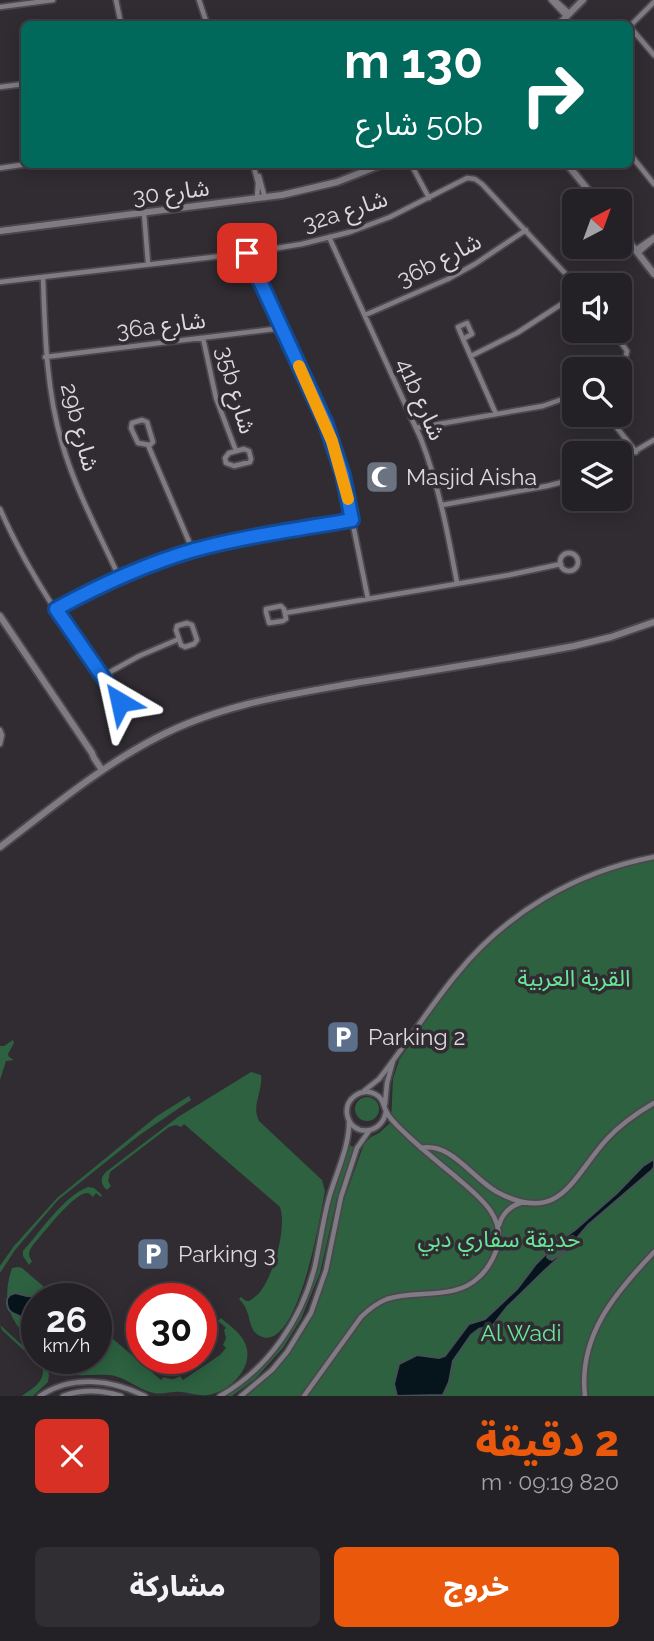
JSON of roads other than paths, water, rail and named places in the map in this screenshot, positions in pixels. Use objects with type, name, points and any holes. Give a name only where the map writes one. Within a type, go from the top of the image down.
[{"type":"street","points":[[0,7],[53,0]]},
{"type":"street","points":[[116,0],[120,21]]},
{"type":"street","points":[[200,0],[206,21]]},
{"type":"street","points":[[553,0],[568,15]]},
{"type":"street","points":[[562,21],[583,0]]},
{"type":"street","points":[[633,23],[654,2]]},
{"type":"street","points":[[633,30],[654,55]]},
{"type":"street","points":[[0,87],[21,84]]},
{"type":"street","points":[[633,158],[654,184]]},
{"type":"street","points":[[0,168],[21,165]]},
{"type":"street","points":[[254,168],[261,198]]},
{"type":"street","name":"شارع 30","points":[[0,231],[261,198],[319,187],[374,168]]},
{"type":"street","points":[[413,168],[429,198]]},
{"type":"street","points":[[571,168],[588,189]]},
{"type":"street","name":"32a شارع","points":[[0,282],[247,253],[329,237],[390,217],[463,179],[475,179],[482,184],[526,230]]},
{"type":"street","points":[[144,213],[148,263]]},
{"type":"street","points":[[526,230],[565,273]]},
{"type":"street","name":"36b شارع","points":[[365,315],[448,279],[484,259],[526,230]]},
{"type":"street","name":"41b شارع","points":[[329,237],[430,463],[442,505],[457,583]]},
{"type":"street","points":[[636,251],[654,238]]},
{"type":"street","points":[[632,246],[654,274]]},
{"type":"street","points":[[247,253],[332,441],[343,475],[368,599]]},
{"type":"street","name":"29b شارع","points":[[43,277],[46,357],[62,443],[79,489],[119,577]]},
{"type":"street","points":[[471,356],[528,327],[562,304]]},
{"type":"street","name":"36a شارع","points":[[46,357],[282,328]]},
{"type":"street","name":"35b شارع","points":[[203,338],[216,398],[236,451]]},
{"type":"street","points":[[463,339],[496,414]]},
{"type":"street","points":[[416,428],[543,406],[562,399]]},
{"type":"street","points":[[148,445],[152,444],[153,440],[147,422],[132,422],[131,428],[137,441],[148,445],[193,551]]},
{"type":"street","points":[[616,427],[636,452]]},
{"type":"street","points":[[632,454],[654,440]]},
{"type":"street","points":[[247,450],[250,462],[228,465],[225,461],[226,455],[236,451],[247,450]]},
{"type":"street","points":[[442,505],[562,482]]},
{"type":"street","points":[[0,509],[22,553],[56,609],[120,702]]},
{"type":"street","points":[[56,609],[119,577],[156,562],[246,538],[352,520]]},
{"type":"street","points":[[574,554],[579,565],[565,571],[561,564],[562,557],[574,554]]},
{"type":"street","points":[[285,613],[561,564]]},
{"type":"street","points":[[281,606],[285,613],[285,620],[271,624],[267,621],[266,610],[269,607],[281,606]]},
{"type":"street","points":[[0,616],[104,769]]},
{"type":"street","points":[[0,847],[104,769],[157,737],[239,705],[574,646],[654,622]]},
{"type":"street","points":[[187,623],[192,625],[196,643],[184,647],[179,639],[177,626],[187,623]]},
{"type":"street","points":[[101,677],[139,656],[179,639]]},
{"type":"street","points":[[0,730],[1,741]]},
{"type":"street","points":[[220,1396],[247,1377],[273,1351],[303,1302],[315,1265],[329,1196],[348,1137],[347,1108],[352,1098],[379,1079],[456,974],[484,943],[506,924],[544,897],[586,877],[654,857]]},
{"type":"street","points":[[241,1396],[272,1370],[311,1313],[320,1292],[341,1197],[357,1147],[369,1131],[379,1126],[385,1116],[387,1083],[394,1058]]},
{"type":"street","points":[[362,1092],[373,1093],[382,1100],[398,1127],[484,1201],[499,1226]]},
{"type":"street","points":[[304,1396],[360,1317],[369,1309],[390,1298],[458,1290],[477,1280],[495,1255],[499,1226],[508,1209],[516,1204],[547,1202],[560,1196],[608,1138],[633,1116],[654,1103]]},
{"type":"street","points":[[349,1119],[357,1128],[369,1131]]},
{"type":"street","points":[[421,1148],[434,1147],[446,1151],[494,1190],[526,1202]]},
{"type":"street","points":[[585,1396],[586,1361],[596,1326],[608,1306],[654,1252]]},
{"type":"street","points":[[40,1396],[57,1387],[90,1381],[117,1384],[145,1396]]},
{"type":"street","points":[[63,1396],[89,1391],[121,1396]]},
{"type":"place","name":"Masjid Aisha","points":[[382,477]]},
{"type":"place","name":"Parking 2","points":[[343,1037]]},
{"type":"place","name":"Parking 3","points":[[153,1254]]},
{"type":"park label","name":"القرية العربية","points":[[574,978]]},
{"type":"park label","name":"حديقة سفاري دبي","points":[[499,1239]]},
{"type":"park label","name":"Al Wadi","points":[[521,1333]]}]
